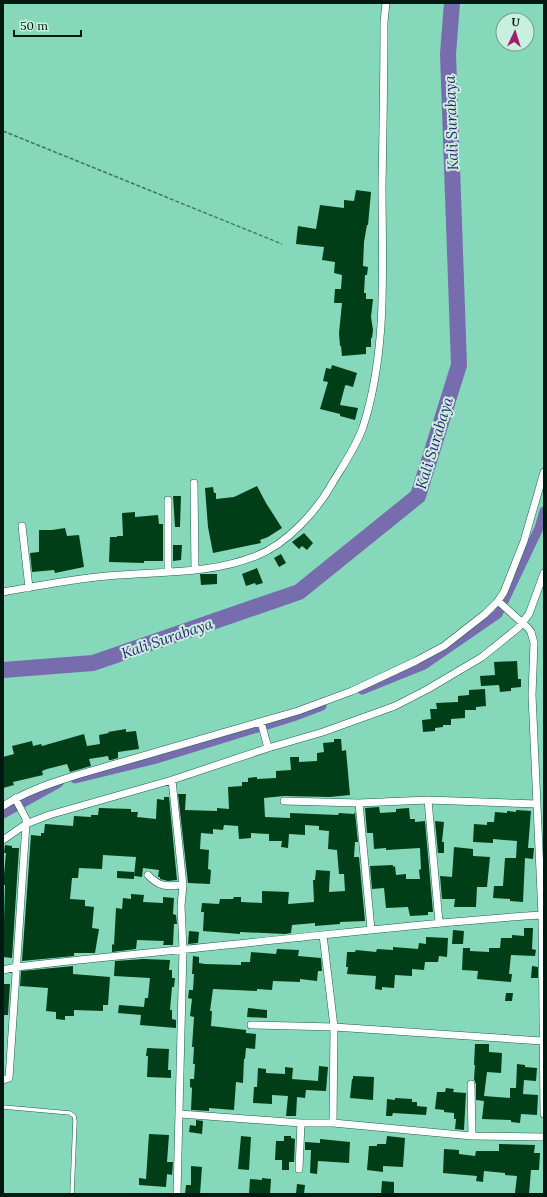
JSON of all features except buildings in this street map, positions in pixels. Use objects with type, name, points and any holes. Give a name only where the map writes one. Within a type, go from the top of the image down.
[{"type":"street","points":[[3,592],[107,576],[195,570],[227,565],[254,557],[272,548],[295,530],[316,510],[328,492],[354,448],[363,427],[376,371],[382,307],[382,147],[384,22],[386,3]]},
{"type":"street","points":[[3,806],[45,786],[77,774],[261,724],[337,697],[444,646],[474,624],[499,602],[524,541],[544,472]]},
{"type":"street","points":[[194,483],[195,570]]},
{"type":"street","points":[[168,500],[168,572]]},
{"type":"street","points":[[22,526],[29,588]]},
{"type":"street","points":[[3,840],[26,822],[172,780],[268,747],[323,732],[395,706],[428,689],[482,657],[522,623],[529,614],[544,573]]},
{"type":"street","points":[[499,602],[528,628],[531,632],[534,643],[532,695],[542,915],[544,1114]]},
{"type":"street","points":[[261,724],[268,747]]},
{"type":"street","points":[[172,780],[184,885],[181,906],[183,949],[177,1194]]},
{"type":"street","points":[[3,1080],[9,1078],[26,822],[16,800]]},
{"type":"street","points":[[284,801],[359,803],[428,800],[537,804]]},
{"type":"street","points":[[428,800],[440,922]]},
{"type":"street","points":[[359,803],[371,929]]},
{"type":"street","points":[[148,875],[154,882],[160,885],[184,885]]},
{"type":"street","points":[[3,970],[16,967],[371,929],[440,922],[542,915]]},
{"type":"street","points":[[323,935],[334,1027],[333,1123]]},
{"type":"street","points":[[250,1025],[334,1027],[543,1041]]},
{"type":"street","points":[[471,1084],[472,1136]]},
{"type":"street","points":[[180,1114],[301,1124],[333,1123],[472,1136],[544,1137]]},
{"type":"street","points":[[299,1169],[301,1124]]},
{"type":"lane","points":[[3,1107],[70,1113],[74,1116],[72,1194]]},
{"type":"path","points":[[3,131],[282,244]]},
{"type":"waterway","name":"Kali Surabaya","points":[[3,670],[93,663],[299,592],[418,496],[459,365],[448,54],[452,3]]},
{"type":"waterway","points":[[362,690],[424,665],[498,614],[539,528],[544,511]]},
{"type":"waterway","points":[[75,779],[153,760],[293,717],[322,706]]},
{"type":"waterway","points":[[3,814],[59,783]]}]
